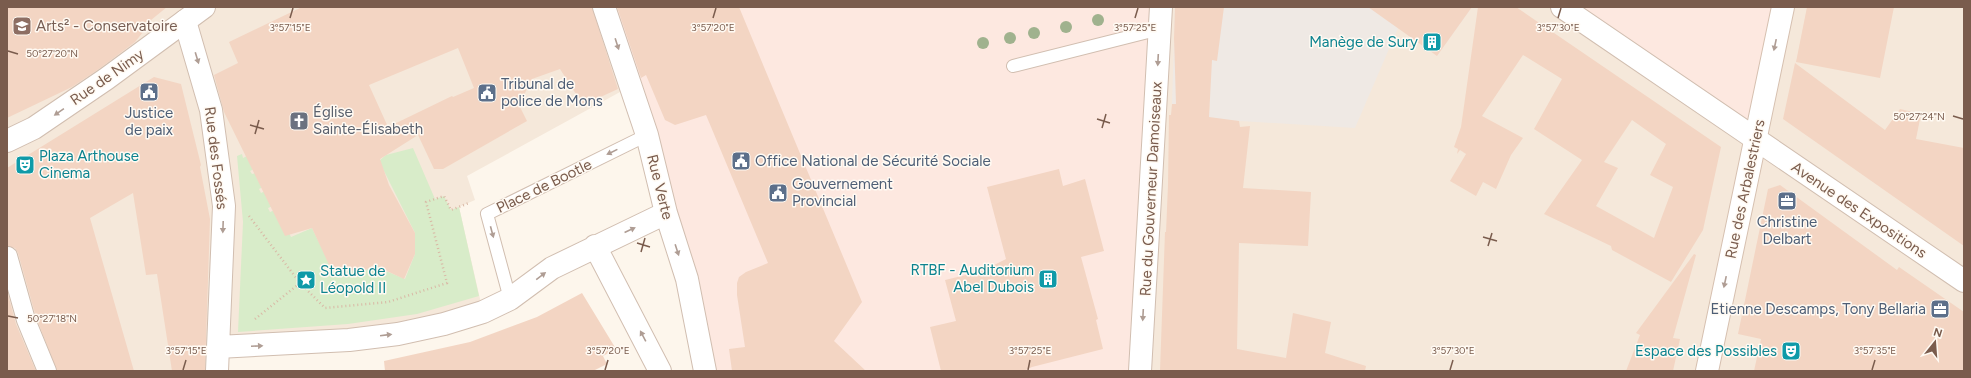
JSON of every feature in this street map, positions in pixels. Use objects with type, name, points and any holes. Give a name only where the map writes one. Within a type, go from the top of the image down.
[{"type":"street","name":"Rue de Nimy","points":[[7,141],[34,128],[204,7]]},
{"type":"street","name":"Rue Verte","points":[[604,7],[647,135],[666,213],[687,279],[705,371]]},
{"type":"street","name":"Rue du Gouverneur Damoiseaux","points":[[1140,371],[1161,7]]},
{"type":"street","name":"Avenue des Expositions","points":[[1562,7],[1964,282]]},
{"type":"street","name":"Rue des Arbalestriers","points":[[1707,371],[1783,7]]},
{"type":"street","name":"Rue des Fossés","points":[[185,21],[211,110],[224,206],[217,371]]},
{"type":"street","points":[[218,347],[349,340],[398,334],[444,324],[483,312],[510,299],[552,268],[666,213]]},
{"type":"street","points":[[595,246],[660,371]]},
{"type":"street","points":[[8,256],[26,320],[47,371]]},
{"type":"lane","points":[[1013,66],[1160,29]]},
{"type":"lane","name":"Place de Bootle","points":[[510,299],[487,214],[647,135]]},
{"type":"path","points":[[244,210],[300,283],[325,308],[388,302],[447,283],[426,202],[444,196],[451,210],[466,204]]},
{"type":"path","points":[[279,299],[300,283]]},
{"type":"shaded area","points":[[7,7],[627,7],[617,12],[631,86],[467,176],[475,200],[459,207],[483,312],[218,347],[217,371],[7,371]]},
{"type":"shaded area","points":[[627,7],[1161,7],[1140,371],[705,371],[617,12]]},
{"type":"shaded area","points":[[1161,7],[1964,7],[1964,371],[1140,371]]},
{"type":"shaded area","points":[[1175,7],[1472,7],[1437,56],[1398,28],[1355,128],[1208,119],[1210,105],[1172,104]]},
{"type":"shaded area","points":[[1562,7],[1783,7],[1755,139]]},
{"type":"green space","points":[[413,148],[435,199],[444,196],[451,210],[459,207],[479,296],[417,314],[348,324],[238,332],[243,222],[237,156],[242,154],[243,158],[247,156],[254,169],[250,171],[252,174],[256,173],[263,187],[259,189],[261,193],[265,191],[273,206],[268,208],[270,212],[275,210],[279,212],[291,237],[312,228],[331,267],[340,267],[361,273],[378,263],[386,271],[405,279],[415,254],[415,233],[379,161],[386,155]]},
{"type":"building","points":[[7,7],[167,7],[140,29],[143,32],[135,42],[99,69],[72,87],[7,118]]},
{"type":"building","points":[[302,7],[592,7],[618,89],[583,105],[560,69],[532,79],[519,105],[527,121],[443,169],[434,169],[418,135],[380,159],[389,185],[415,233],[415,254],[404,279],[374,265],[361,273],[339,267],[330,267],[312,228],[285,236],[224,112],[214,75],[238,63],[229,42]],"holes":[[[458,48],[474,88],[453,97],[452,96],[388,127],[369,85]]]},
{"type":"building","name":"Gouvernement Provincial","points":[[617,7],[739,7],[862,302],[834,341],[866,371],[732,371],[729,349],[745,347],[737,295],[737,283],[739,277],[746,272],[768,263],[706,115],[675,125],[665,120],[646,75],[641,78]]},
{"type":"building","points":[[1175,7],[1224,7],[1217,61],[1212,60],[1209,117],[1239,121],[1240,127],[1250,126],[1243,188],[1311,192],[1308,246],[1239,243],[1237,349],[1286,358],[1293,313],[1331,322],[1325,353],[1366,366],[1365,371],[1160,371],[1168,185],[1169,115],[1171,115],[1172,104],[1176,104],[1174,38]]},
{"type":"building","name":"Manège de Sury","points":[[1368,7],[1472,7],[1437,56]]},
{"type":"building","points":[[1478,7],[1516,7],[1721,147],[1703,230],[1671,282],[1612,250],[1611,246],[1544,214],[1582,160],[1534,129],[1562,79],[1523,55],[1482,116],[1523,138],[1511,155],[1496,189],[1483,182],[1476,196],[1450,181],[1466,154],[1460,150],[1457,154],[1458,149],[1454,147],[1461,127]],"holes":[[[1632,120],[1666,144],[1650,175],[1673,187],[1654,238],[1596,206],[1618,168],[1604,162]]]},
{"type":"building","points":[[1807,7],[1894,7],[1880,78],[1796,62]]},
{"type":"building","points":[[1795,63],[1885,130],[1900,109],[1921,114],[1916,139],[1964,148],[1964,246],[1783,119]]},
{"type":"building","points":[[154,77],[181,84],[201,165],[200,167],[210,219],[205,371],[172,371],[157,274],[146,275],[133,193],[90,218],[134,371],[57,371],[36,317],[18,253],[15,248],[7,246],[7,168]]},
{"type":"building","name":"RTBF - Auditorium Abel Dubois","points":[[1059,169],[1063,186],[1085,179],[1104,251],[1081,257],[1098,319],[1096,320],[1103,349],[1032,367],[1024,371],[941,371],[930,327],[956,321],[945,280],[995,268],[994,265],[1006,259],[987,187]]},
{"type":"building","points":[[1780,185],[1897,270],[1899,267],[1964,312],[1964,371],[1754,371],[1761,339],[1738,334],[1768,189]]},
{"type":"building","points":[[1694,254],[1696,255],[1673,338],[1680,339],[1673,371],[1626,371],[1640,335],[1636,333]]},
{"type":"building","points":[[7,291],[16,324],[36,371],[7,371]]},
{"type":"building","points":[[582,293],[616,349],[603,356],[607,364],[593,371],[385,371],[384,361],[470,342],[537,317]]},
{"type":"place","name":"Arts² - Conservatoire","points":[[22,26]]},
{"type":"place","name":"Manège de Sury","points":[[1432,42]]},
{"type":"place","name":"Justice de paix","points":[[149,92]]},
{"type":"place","name":"Tribunal de police de Mons","points":[[487,93]]},
{"type":"place","name":"Église Sainte-Élisabeth","points":[[299,121]]},
{"type":"place","name":"Office National de Sécurité Sociale","points":[[741,161]]},
{"type":"place","name":"Plaza Arthouse Cinema","points":[[25,165]]},
{"type":"place","name":"Gouvernement Provincial","points":[[778,193]]},
{"type":"place","name":"Christine Delbart","points":[[1787,201]]},
{"type":"place","name":"RTBF - Auditorium Abel Dubois","points":[[1048,279]]},
{"type":"place","name":"Statue de Léopold II","points":[[306,280]]},
{"type":"place","name":"Etienne Descamps, Tony Bellaria","points":[[1940,309]]},
{"type":"place","name":"Espace des Possibles","points":[[1791,351]]}]
